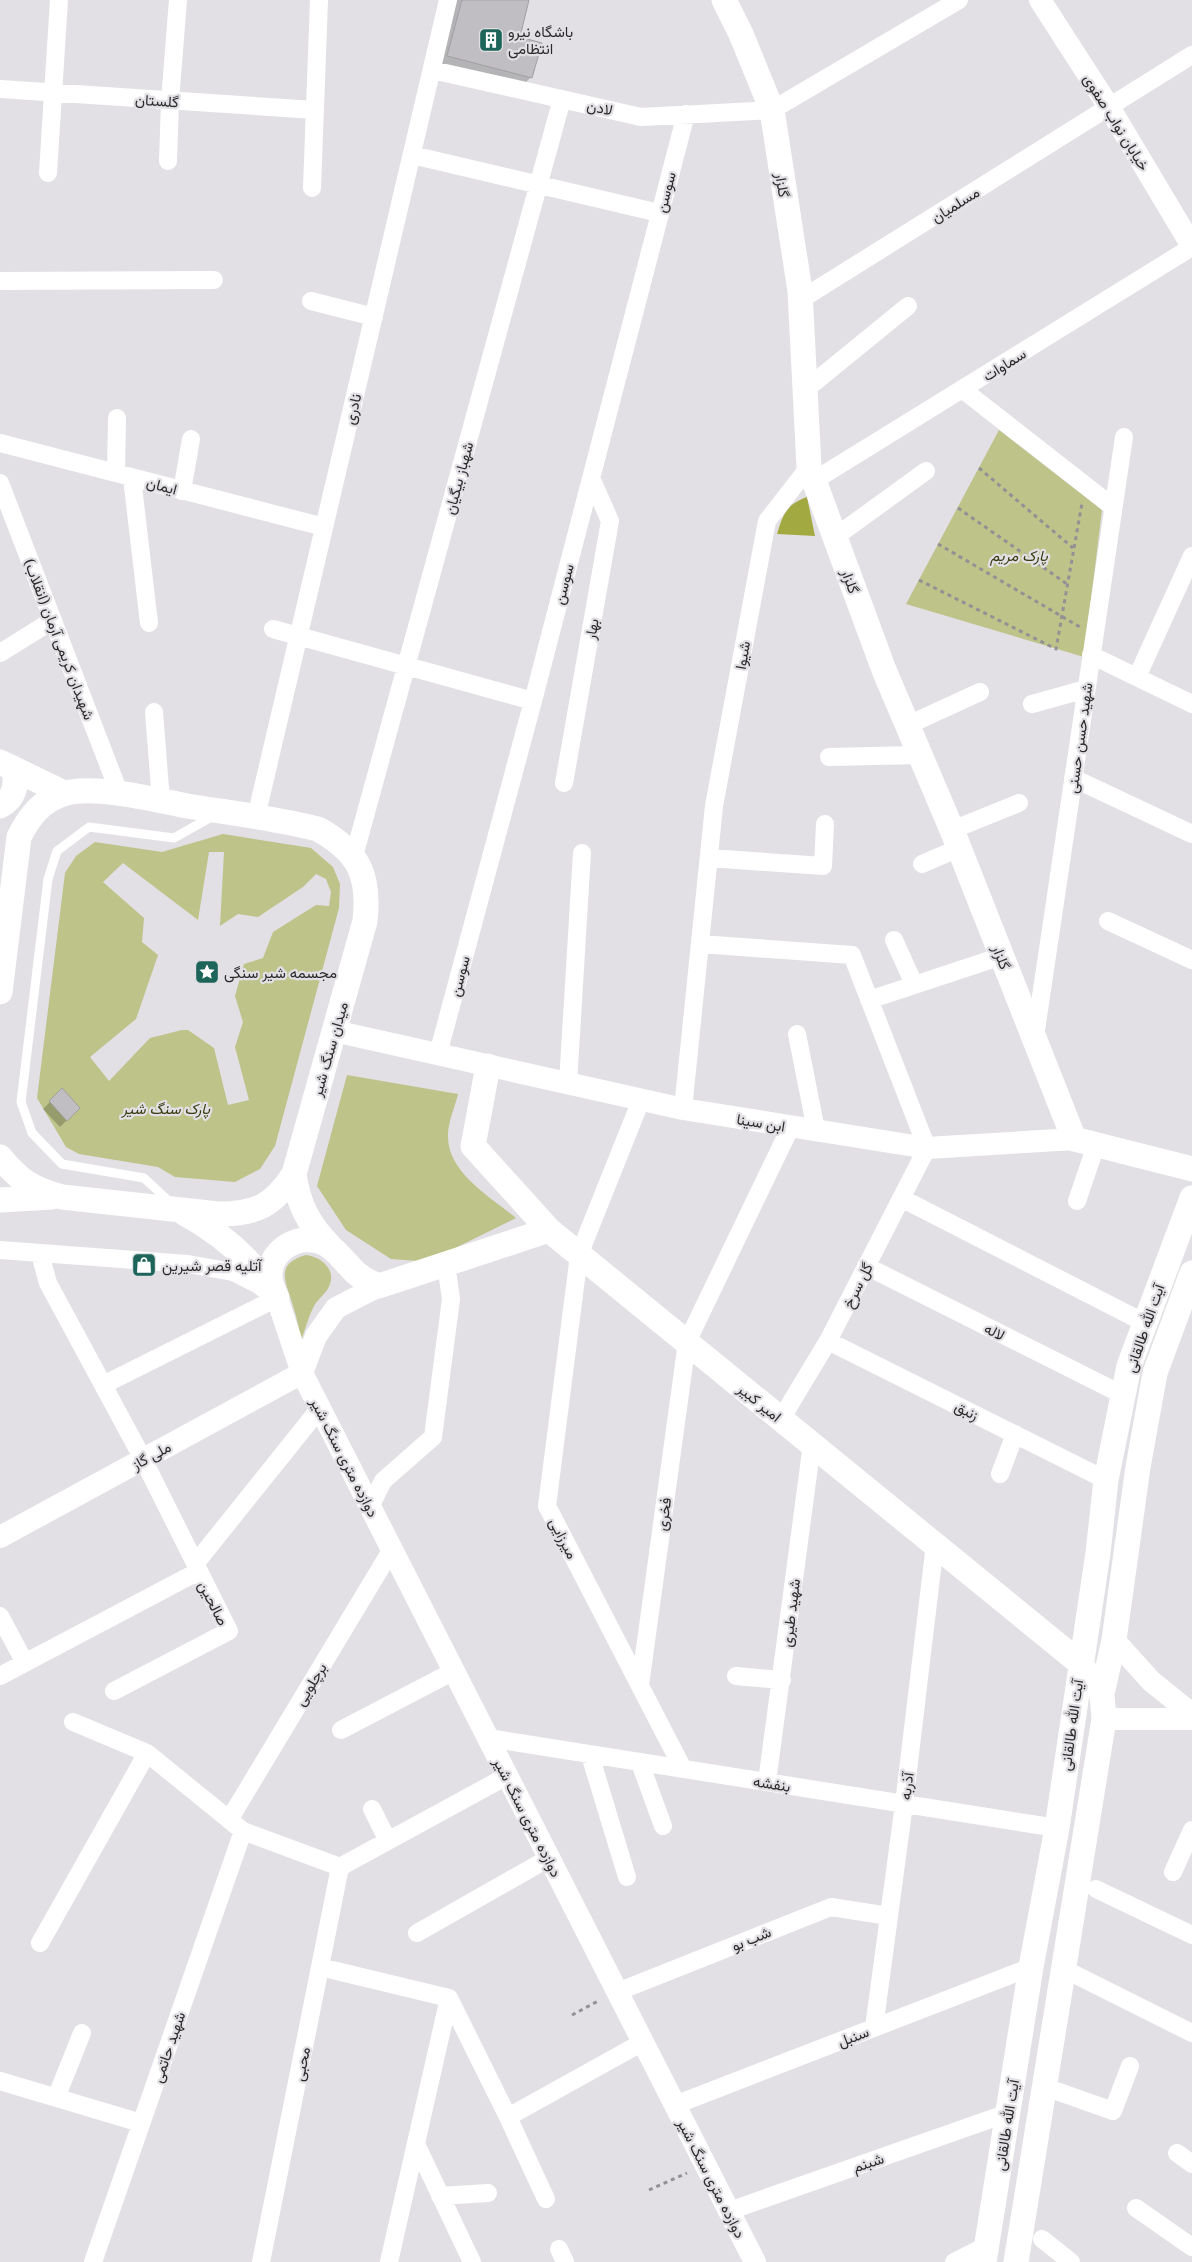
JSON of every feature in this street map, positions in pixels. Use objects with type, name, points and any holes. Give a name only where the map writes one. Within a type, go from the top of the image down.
[{"type":"main road","name":"گلزار","points":[[724,0],[741,34],[772,110],[800,300],[812,473],[884,670],[908,725],[918,754],[956,839],[1034,1039],[1085,1142]]},
{"type":"main road","points":[[6,765],[64,793]]},
{"type":"main road","points":[[0,806],[11,798],[16,783],[6,765]]},
{"type":"main road","name":"میدان سنگ شیر","points":[[0,1157],[16,1176],[37,1190],[62,1197],[241,1214],[263,1207],[281,1193],[294,1174],[366,914],[368,899],[364,876],[354,856],[338,840],[318,828],[120,794],[86,790],[64,793],[44,802],[29,818],[19,837],[1,976]]},
{"type":"main road","points":[[0,821],[19,837]]},
{"type":"main road","name":"امیر کبیر","points":[[488,1066],[473,1146],[549,1230],[1080,1663],[1102,1694]]},
{"type":"main road","name":"ابن سینا","points":[[1085,1142],[1192,1169]]},
{"type":"main road","points":[[294,1174],[296,1193],[302,1209],[318,1234],[356,1272],[369,1282],[379,1286],[549,1230]]},
{"type":"main road","points":[[0,1200],[62,1197]]},
{"type":"main road","name":"آیت الله طالقانی","points":[[985,2254],[1031,1967],[1056,1828],[1098,1553],[1106,1480],[1129,1366],[1192,1198]]},
{"type":"main road","points":[[178,1209],[206,1226],[242,1254],[277,1298]]},
{"type":"main road","points":[[277,1298],[272,1288],[270,1276],[272,1264],[282,1250],[296,1241],[308,1239],[320,1241],[330,1246]]},
{"type":"main road","name":"آیت الله طالقانی","points":[[1016,2262],[1064,1969],[1086,1890],[1104,1719],[1102,1694],[1114,1640],[1138,1467],[1154,1373],[1192,1273]]},
{"type":"main road","points":[[1098,1553],[1126,1557]]},
{"type":"main road","points":[[1045,1890],[1086,1890]]},
{"type":"street","points":[[48,173],[59,0]]},
{"type":"street","points":[[168,161],[170,101],[178,0]]},
{"type":"street","points":[[312,188],[319,0]]},
{"type":"street","name":"نادری","points":[[256,817],[448,0]]},
{"type":"street","points":[[772,110],[959,0]]},
{"type":"street","name":"خیابان نواب صفوی","points":[[1040,0],[1109,107],[1192,247]]},
{"type":"street","name":"مسلمیان","points":[[800,300],[1192,55]]},
{"type":"street","name":"لادن","points":[[432,70],[641,116],[772,110]]},
{"type":"street","name":"گلستان","points":[[0,89],[315,110]]},
{"type":"street","name":"شهباز بیگیان","points":[[354,856],[562,99]]},
{"type":"street","name":"سوسن","points":[[438,1054],[686,114]]},
{"type":"street","points":[[412,155],[659,213]]},
{"type":"street","name":"سماوات","points":[[812,473],[962,390],[1192,247]]},
{"type":"street","points":[[0,282],[214,280]]},
{"type":"street","points":[[311,301],[374,317]]},
{"type":"street","points":[[805,390],[908,306]]},
{"type":"street","points":[[962,390],[1113,507]]},
{"type":"street","points":[[117,418],[124,475],[149,623]]},
{"type":"street","name":"شهید حسن حسنی","points":[[1034,1039],[1124,437]]},
{"type":"street","points":[[182,490],[191,439]]},
{"type":"street","name":"ایمان","points":[[0,443],[324,528]]},
{"type":"street","points":[[835,537],[926,471]]},
{"type":"street","name":"شیوا","points":[[683,1109],[714,806],[767,521],[812,473]]},
{"type":"street","name":"بهار","points":[[564,783],[610,522],[591,478]]},
{"type":"street","name":"شهیدان کریمی آرمان (انقلاب)","points":[[1,488],[120,794]]},
{"type":"street","points":[[1137,677],[1192,556]]},
{"type":"street","points":[[0,653],[53,620]]},
{"type":"street","points":[[272,629],[532,701]]},
{"type":"street","points":[[1091,655],[1192,704]]},
{"type":"street","points":[[1032,704],[1086,689]]},
{"type":"street","points":[[908,725],[980,692]]},
{"type":"street","points":[[154,712],[161,801]]},
{"type":"street","points":[[829,757],[918,754]]},
{"type":"street","points":[[1073,778],[1192,834]]},
{"type":"street","points":[[922,864],[956,839],[1019,804]]},
{"type":"street","points":[[709,858],[823,866],[825,824]]},
{"type":"street","points":[[568,1083],[582,853]]},
{"type":"street","points":[[1108,920],[1192,960]]},
{"type":"street","points":[[894,940],[914,984]]},
{"type":"street","points":[[700,944],[852,955],[927,1148]]},
{"type":"street","points":[[869,1000],[1002,956]]},
{"type":"street","name":"ابن سینا","points":[[334,1031],[683,1109],[927,1148],[1085,1142]]},
{"type":"street","points":[[797,1034],[816,1130]]},
{"type":"street","name":"میرزایی","points":[[641,1100],[579,1255],[547,1506],[683,1769]]},
{"type":"street","name":"فخری","points":[[640,1685],[687,1342],[790,1126]]},
{"type":"street","points":[[1077,1201],[1085,1142]]},
{"type":"street","name":"گل سرخ","points":[[781,1419],[828,1341],[927,1148]]},
{"type":"street","points":[[902,1198],[1145,1323]]},
{"type":"street","points":[[0,1250],[188,1264],[233,1272],[257,1284],[277,1298],[103,1385]]},
{"type":"street","name":"صالحین","points":[[40,1254],[48,1283],[143,1459],[229,1631],[114,1691]]},
{"type":"street","points":[[370,1507],[383,1481],[409,1456],[433,1437],[451,1299],[446,1264]]},
{"type":"street","name":"لاله","points":[[866,1266],[1123,1396]]},
{"type":"street","points":[[302,1373],[316,1336],[336,1308],[379,1286]]},
{"type":"street","name":"دوازده متری سنگ شیر","points":[[277,1298],[302,1373],[755,2262]]},
{"type":"street","name":"زنبق","points":[[828,1341],[1106,1480]]},
{"type":"street","name":"ملی گاز","points":[[0,1537],[302,1373]]},
{"type":"street","points":[[0,1676],[197,1568],[320,1408]]},
{"type":"street","points":[[1000,1474],[1015,1434]]},
{"type":"street","name":"شهید طیری","points":[[767,1782],[812,1444]]},
{"type":"street","name":"آذربه","points":[[874,2028],[904,1804],[934,1544]]},
{"type":"street","name":"برچلویی","points":[[229,1820],[392,1549]]},
{"type":"street","points":[[0,1616],[25,1663]]},
{"type":"street","points":[[1114,1640],[1151,1681],[1192,1714]]},
{"type":"street","points":[[341,1730],[454,1671]]},
{"type":"street","points":[[736,1676],[782,1680]]},
{"type":"street","points":[[1104,1719],[1192,1719]]},
{"type":"street","points":[[73,1722],[147,1753],[243,1831],[340,1867],[507,1776]]},
{"type":"street","name":"بنفشه","points":[[488,1738],[1056,1828]]},
{"type":"street","points":[[40,1942],[147,1753]]},
{"type":"street","points":[[590,1755],[627,1877]]},
{"type":"street","points":[[640,1762],[663,1826]]},
{"type":"street","points":[[372,1809],[388,1840]]},
{"type":"street","points":[[1173,1872],[1192,1830]]},
{"type":"street","name":"شهید حاتمی","points":[[93,2262],[243,1831]]},
{"type":"street","points":[[417,1933],[549,1858]]},
{"type":"street","name":"محبی","points":[[261,2262],[340,1867]]},
{"type":"street","points":[[1086,1890],[1192,1935]]},
{"type":"street","name":"شب بو","points":[[617,1992],[831,1907],[889,1916]]},
{"type":"street","points":[[320,1967],[449,1998]]},
{"type":"street","name":"سنبل","points":[[675,2105],[1031,1967]]},
{"type":"street","points":[[1064,1969],[1192,2033]]},
{"type":"street","points":[[449,1998],[546,2199]]},
{"type":"street","points":[[389,2262],[449,1998]]},
{"type":"street","points":[[56,2098],[82,2033]]},
{"type":"street","points":[[508,2117],[643,2042]]},
{"type":"street","points":[[1045,2087],[1113,2110],[1130,2066]]},
{"type":"street","points":[[0,2081],[141,2123]]},
{"type":"street","name":"شبنم","points":[[729,2211],[1008,2113]]},
{"type":"street","points":[[416,2144],[472,2262]]},
{"type":"street","points":[[1176,2153],[1192,2164]]},
{"type":"street","points":[[440,2196],[488,2193]]},
{"type":"street","points":[[1136,2208],[1192,2247]]},
{"type":"street","points":[[1042,2239],[1071,2262]]},
{"type":"street","points":[[954,2262],[985,2254]]},
{"type":"lane","points":[[178,1209],[144,1178],[62,1164],[32,1133],[21,1102],[48,878],[57,851],[88,828],[174,838],[222,812]]},
{"type":"path","points":[[979,468],[1074,548]]},
{"type":"path","points":[[919,580],[1056,649],[1086,485]]},
{"type":"path","points":[[958,508],[1068,584]]},
{"type":"path","points":[[938,544],[1087,632],[1095,633]]},
{"type":"path","points":[[572,2015],[617,1992]]},
{"type":"path","points":[[649,2190],[705,2165]]},
{"type":"green space","name":"پارک مریم","points":[[999,430],[1102,510],[1084,657],[906,604]]},
{"type":"green space","points":[[807,497],[815,536],[777,534],[781,521],[790,507]]},
{"type":"green space","name":"پارک سنگ شیر","points":[[223,834],[311,848],[333,867],[340,884],[339,908],[275,1146],[260,1169],[235,1182],[175,1177],[158,1167],[79,1154],[66,1147],[37,1098],[65,873],[76,856],[95,842],[162,852]],"holes":[[[209,852],[224,852],[220,926],[238,914],[258,917],[303,887],[316,874],[326,879],[331,892],[329,906],[316,905],[273,932],[263,958],[244,964],[235,996],[243,1022],[235,1047],[249,1100],[228,1105],[214,1048],[188,1030],[150,1038],[109,1081],[90,1057],[136,1019],[158,955],[142,942],[144,918],[103,882],[123,863],[198,920]]]},
{"type":"green space","points":[[347,1075],[458,1094],[448,1130],[450,1149],[455,1161],[472,1183],[516,1218],[439,1256],[418,1261],[391,1259],[346,1230],[317,1186]]},
{"type":"green space","points":[[306,1255],[323,1262],[327,1266],[331,1277],[327,1290],[313,1308],[301,1341],[285,1276],[289,1264]]},
{"type":"building","name":"باشگاه نیرو انتظامی","points":[[462,0],[529,0],[520,37],[542,43],[532,78],[447,56]]},
{"type":"building","points":[[62,1088],[80,1108],[67,1121],[49,1101]]},
{"type":"place","name":"باشگاه نیرو انتظامی","points":[[491,40]]},
{"type":"place","name":"مجسمه شیر سنگی","points":[[207,972]]},
{"type":"place","name":"آتلیه قصر شیرین","points":[[144,1265]]}]
